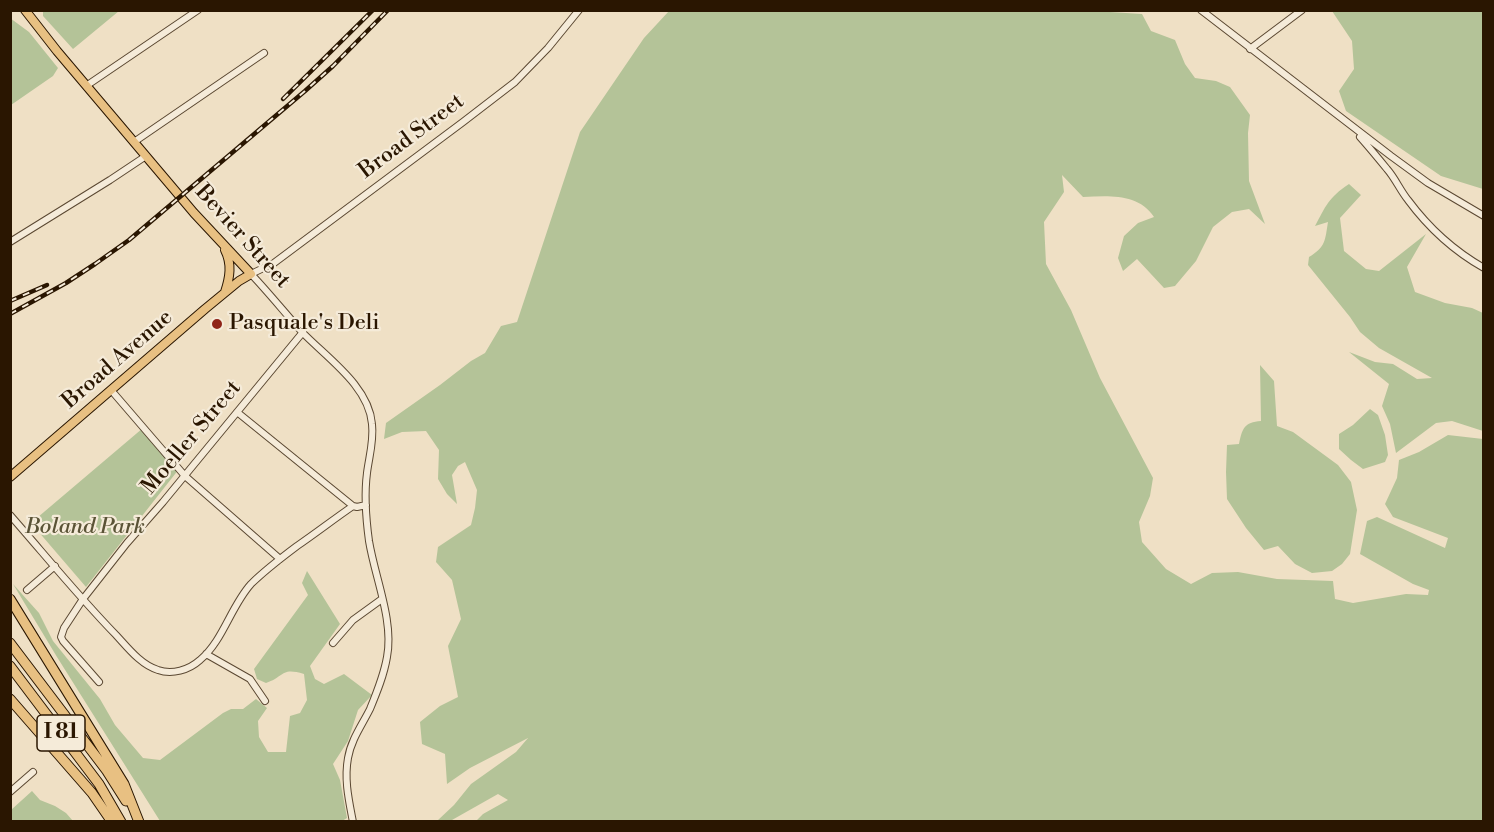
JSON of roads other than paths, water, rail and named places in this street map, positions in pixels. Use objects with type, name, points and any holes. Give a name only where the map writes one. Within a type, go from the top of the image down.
[{"type":"highway","points":[[10,599],[124,784],[138,822]]},
{"type":"highway","name":"I 81","points":[[10,643],[107,771],[138,822]]},
{"type":"highway","name":"I 81","points":[[10,666],[99,784],[121,822]]},
{"type":"highway","points":[[10,699],[92,793],[112,822]]},
{"type":"main road","name":"Bevier Street","points":[[25,10],[194,213],[251,274]]},
{"type":"main road","points":[[218,239],[228,256],[230,268],[224,294]]},
{"type":"main road","name":"Broad Avenue","points":[[10,477],[224,294],[251,274]]},
{"type":"street","points":[[86,86],[198,10]]},
{"type":"street","name":"Broad Street","points":[[251,274],[274,263],[498,96],[549,48],[579,10]]},
{"type":"street","points":[[1201,10],[1354,129],[1428,183],[1484,216]]},
{"type":"street","points":[[1250,49],[1302,10]]},
{"type":"street","points":[[134,142],[264,53]]},
{"type":"street","points":[[1354,129],[1388,171],[1409,202],[1432,228],[1466,257],[1484,268]]},
{"type":"street","points":[[10,242],[146,156]]},
{"type":"street","name":"Bevier Street","points":[[251,274],[303,332],[353,382],[362,394],[370,412],[372,437],[366,505],[369,540],[388,628],[388,654],[378,689],[349,752],[346,783],[353,822]]},
{"type":"street","name":"Moeller Street","points":[[99,682],[63,641],[61,637],[64,628],[83,599],[127,543],[303,332]]},
{"type":"street","points":[[111,390],[185,476],[280,559]]},
{"type":"street","points":[[237,411],[353,506],[366,505]]},
{"type":"street","points":[[10,515],[139,660],[152,668],[175,672],[192,666],[207,654],[252,583],[280,559],[353,506]]},
{"type":"street","points":[[27,590],[55,566]]},
{"type":"street","points":[[333,643],[353,620],[382,598]]},
{"type":"street","points":[[207,654],[250,679],[265,701]]},
{"type":"street","points":[[10,792],[33,772]]},
{"type":"railway","points":[[283,99],[373,10]]},
{"type":"railway","points":[[10,314],[66,283],[129,240],[305,91],[388,10]]},
{"type":"railway","points":[[10,301],[47,285]]},
{"type":"place","name":"Pasquale's Deli","points":[[217,324]]},
{"type":"park label","name":"Boland Park","points":[[85,528]]}]
